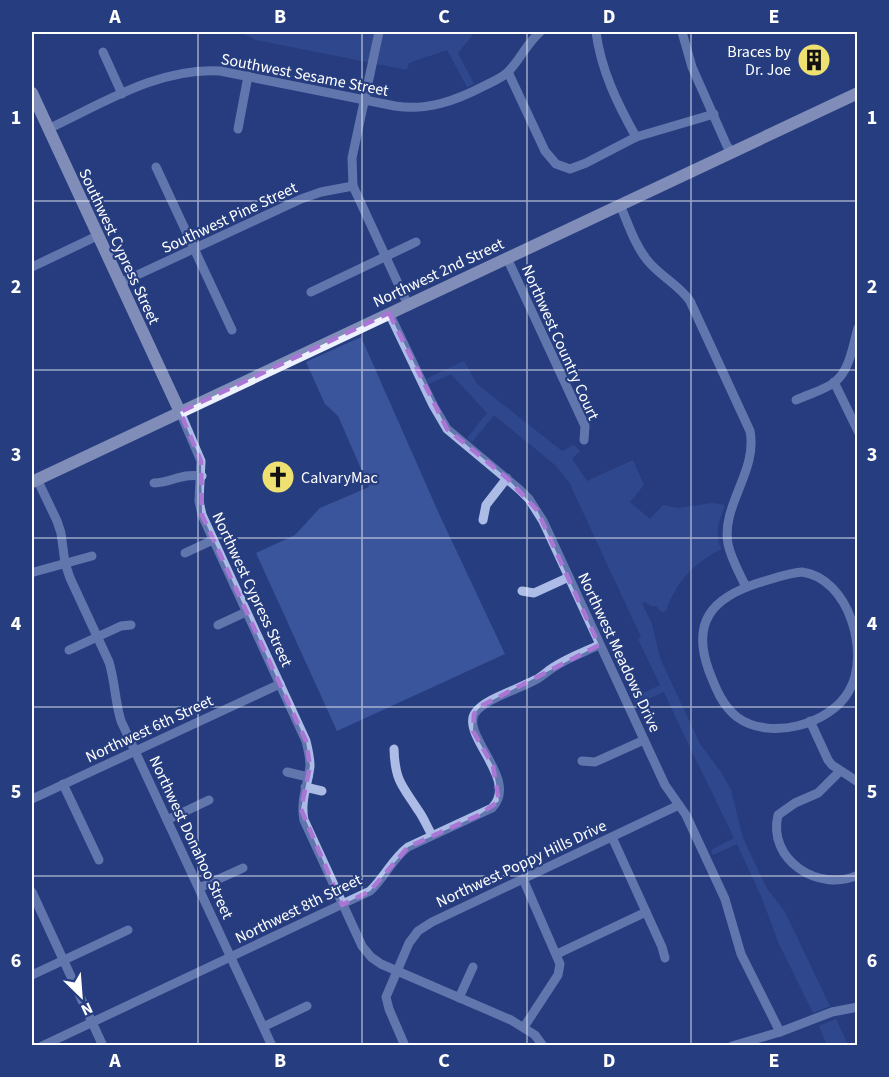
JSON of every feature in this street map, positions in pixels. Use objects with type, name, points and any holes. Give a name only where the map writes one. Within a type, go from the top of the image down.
[{"type":"main road","name":"Southwest Cypress Street","points":[[32,93],[180,412]]},
{"type":"main road","name":"Northwest 2nd Street","points":[[34,480],[858,93]]},
{"type":"street","points":[[379,32],[352,158],[353,186],[408,305]]},
{"type":"street","name":"Southwest Sesame Street","points":[[48,129],[122,94],[185,71],[220,71],[406,108],[432,106],[450,102],[508,72],[529,42],[540,32]]},
{"type":"street","points":[[596,32],[598,49],[608,79],[636,137]]},
{"type":"street","points":[[682,32],[692,67],[727,146],[732,152]]},
{"type":"street","points":[[104,52],[122,94]]},
{"type":"street","points":[[508,72],[544,151],[556,164],[570,169],[579,167],[636,137],[714,114]]},
{"type":"street","points":[[238,129],[248,76]]},
{"type":"street","points":[[156,167],[232,330]]},
{"type":"street","name":"Southwest Pine Street","points":[[120,284],[301,199],[321,192],[353,186]]},
{"type":"street","points":[[620,205],[644,257],[690,301],[750,432],[752,443],[748,465],[730,519],[728,533],[732,555],[746,587]]},
{"type":"street","points":[[32,267],[97,236]]},
{"type":"street","points":[[311,292],[416,242]]},
{"type":"street","name":"Northwest Country Court","points":[[507,258],[585,426],[584,440]]},
{"type":"street","name":"Northwest Meadows Drive","points":[[389,314],[447,429],[507,478],[537,510],[665,785],[686,815],[725,899],[741,954],[780,1032]]},
{"type":"street","points":[[796,400],[834,382],[848,364],[858,327]]},
{"type":"street","points":[[834,382],[858,431]]},
{"type":"street","name":"Northwest Cypress Street","points":[[180,412],[202,466],[200,508],[306,741],[309,755],[308,777],[302,808],[304,820],[362,946],[371,957],[396,971],[524,1027],[535,1035],[543,1046]]},
{"type":"street","points":[[154,483],[166,482],[186,474],[202,476]]},
{"type":"street","points":[[483,520],[486,505],[507,478]]},
{"type":"street","name":"Northwest Donahoo Street","points":[[34,480],[61,533],[65,563],[113,675],[118,712],[265,1026],[272,1046]]},
{"type":"street","points":[[185,553],[213,540]]},
{"type":"street","points":[[34,572],[92,556]]},
{"type":"street","points":[[791,573],[812,574],[828,584],[846,607],[856,640],[855,677],[843,700],[831,711],[795,728],[758,727],[740,719],[728,709],[719,696],[703,650],[702,635],[706,620],[714,608],[746,587],[791,573]]},
{"type":"street","points":[[522,591],[534,593],[568,577]]},
{"type":"street","points":[[218,625],[246,612]]},
{"type":"street","points":[[69,650],[122,626],[131,626]]},
{"type":"street","name":"Northwest 8th Street","points":[[42,1046],[370,891],[380,882],[397,855],[408,847],[492,808],[499,801],[500,793],[493,766],[473,731],[471,723],[474,714],[481,706],[536,680],[563,662],[599,645]]},
{"type":"street","name":"Northwest 6th Street","points":[[32,799],[280,684]]},
{"type":"street","points":[[810,721],[828,760],[858,782]]},
{"type":"street","points":[[582,761],[595,762],[644,741]]},
{"type":"street","points":[[394,749],[395,766],[402,788],[419,811],[432,835]]},
{"type":"street","points":[[840,771],[818,793],[795,803],[778,815],[777,834],[790,861],[814,878],[834,881],[858,875]]},
{"type":"street","points":[[286,772],[308,777]]},
{"type":"street","points":[[63,784],[99,860]]},
{"type":"street","points":[[305,787],[322,791]]},
{"type":"street","points":[[167,820],[209,800]]},
{"type":"street","name":"Northwest Poppy Hills Drive","points":[[405,1046],[386,998],[409,943],[418,931],[432,922],[679,805]]},
{"type":"street","points":[[612,837],[663,947],[665,958]]},
{"type":"street","points":[[199,888],[243,868]]},
{"type":"street","points":[[523,879],[560,964],[558,975],[524,1027]]},
{"type":"street","points":[[32,892],[103,1046]]},
{"type":"street","points":[[557,954],[646,912]]},
{"type":"street","points":[[32,975],[128,930]]},
{"type":"street","points":[[459,998],[472,967]]},
{"type":"street","points":[[265,1026],[307,1006]]},
{"type":"street","points":[[732,1046],[780,1032],[832,1012],[858,1007]]},
{"type":"highlighted area","points":[[389,313],[447,429],[507,478],[537,510],[599,645],[481,706],[474,714],[473,731],[493,766],[499,801],[479,815],[408,847],[370,891],[342,905],[301,809],[310,766],[306,741],[202,515],[201,461],[180,412]]},
{"type":"shaded area","points":[[241,32],[475,32],[458,53],[474,84],[467,87],[447,50],[409,63],[407,70],[256,40]]},
{"type":"shaded area","points":[[361,337],[440,516],[505,654],[337,731],[256,553],[295,535],[320,508],[369,487],[338,416],[325,404],[306,362]]},
{"type":"shaded area","points":[[464,361],[477,384],[562,451],[574,445],[580,451],[572,459],[587,481],[633,460],[644,485],[630,502],[650,519],[663,505],[678,508],[712,503],[725,505],[718,532],[721,549],[687,574],[675,590],[666,611],[662,612],[656,606],[642,603],[652,624],[660,658],[700,744],[731,790],[743,838],[766,887],[785,912],[830,1006],[813,1013],[779,944],[761,896],[737,844],[713,855],[711,850],[734,838],[664,692],[636,704],[633,698],[660,685],[638,639],[641,637],[569,482],[555,465],[494,415],[472,442],[467,438],[487,413],[451,374],[429,384],[426,379]]},
{"type":"shaded area","points":[[836,1019],[848,1045],[827,1045],[819,1026]]},
{"type":"place","name":"Braces by Dr. Joe","points":[[814,60]]},
{"type":"place","name":"CalvaryMac","points":[[278,477]]}]
